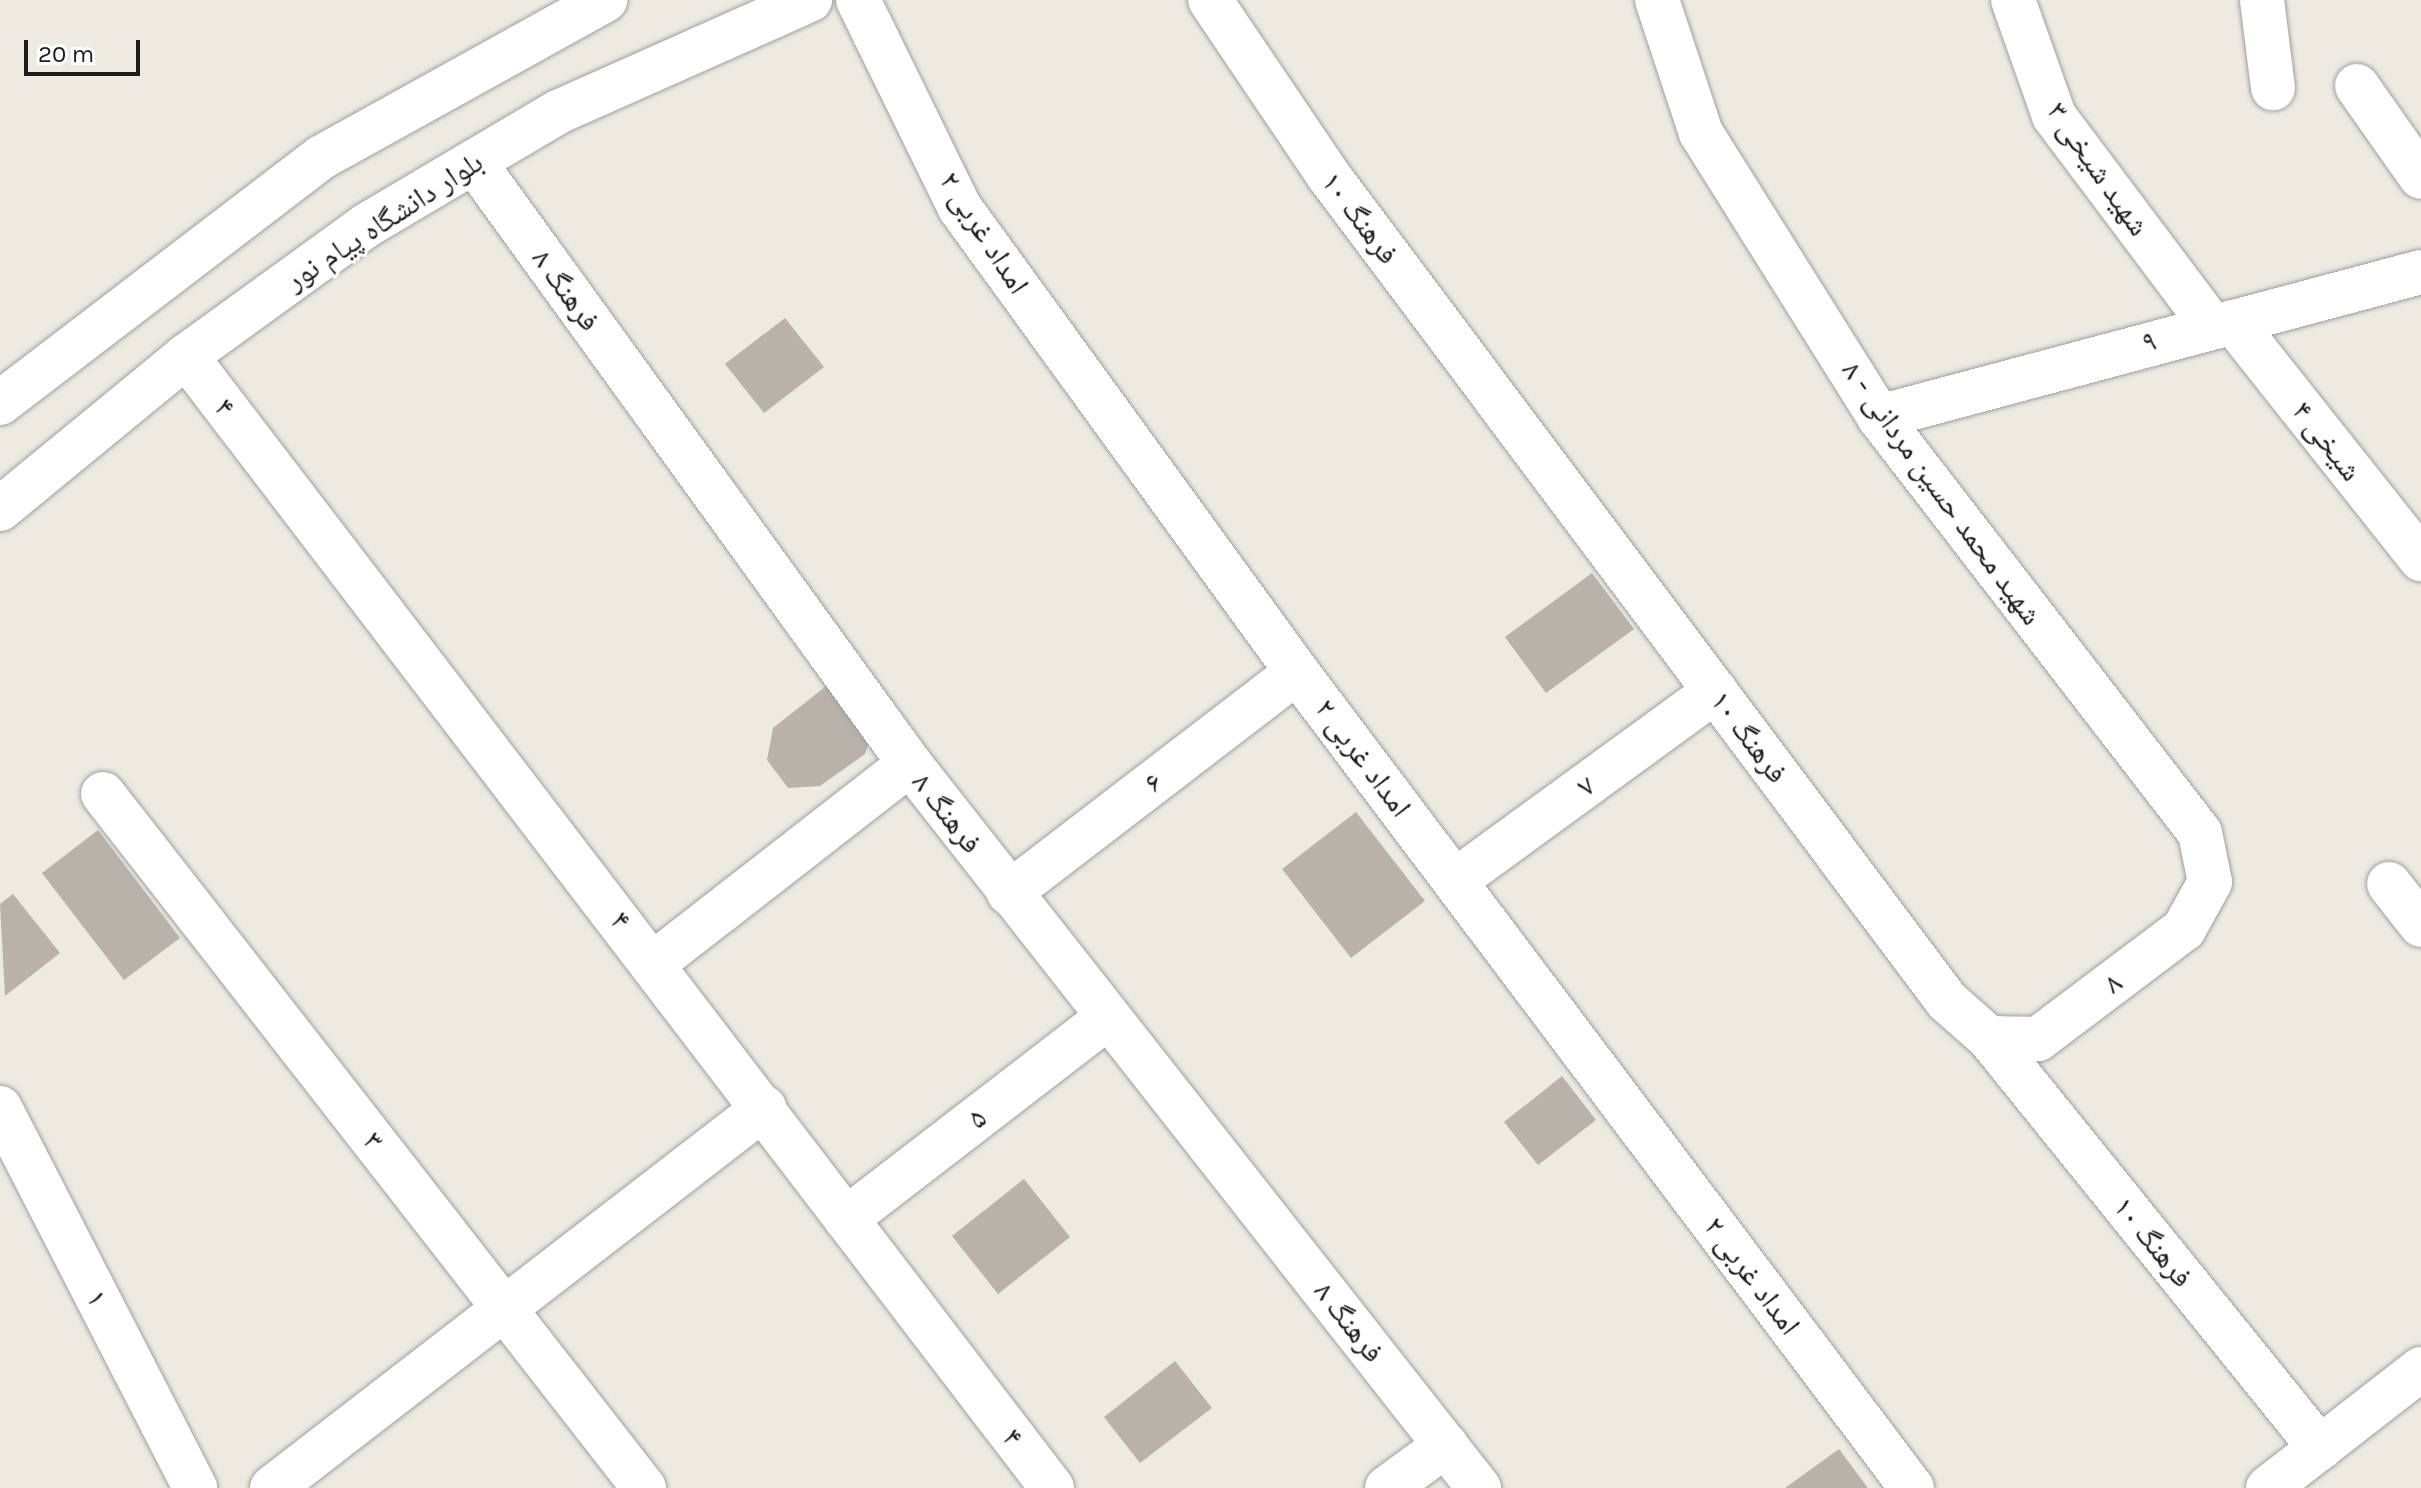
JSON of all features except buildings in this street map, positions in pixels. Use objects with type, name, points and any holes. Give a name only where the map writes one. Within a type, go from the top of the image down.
[{"type":"street","points":[[0,403],[322,157],[605,0]]},
{"type":"street","name":"بلوار دانشگاه پیام نور","points":[[0,509],[186,356],[367,225],[586,99],[810,0]]},
{"type":"street","name":"امداد غربی ۲","points":[[858,0],[960,208],[1297,672],[1912,1488]]},
{"type":"street","name":"فرهنگ ۱۰","points":[[1210,0],[1328,175],[1947,1001],[1989,1038],[2320,1448]]},
{"type":"street","name":"شهید محمد حسین مردانی - ۸","points":[[1657,0],[1701,133],[1879,417],[2200,833],[2210,882]]},
{"type":"street","name":"شهید شیخی ۳","points":[[2013,0],[2054,116],[2222,323]]},
{"type":"street","points":[[2262,0],[2273,88]]},
{"type":"street","points":[[2357,86],[2421,177]]},
{"type":"street","name":"فرهنگ ۸","points":[[474,162],[910,764],[1479,1488]]},
{"type":"street","name":"۹","points":[[1879,417],[2421,272]]},
{"type":"street","name":"شیخی ۴","points":[[2222,323],[2421,559]]},
{"type":"street","name":"۴","points":[[186,356],[654,963],[1052,1488]]},
{"type":"street","name":"۶","points":[[1009,893],[1297,672]]},
{"type":"street","name":"۷","points":[[1456,880],[1715,691]]},
{"type":"street","points":[[654,963],[910,764]]},
{"type":"street","name":"۳","points":[[103,794],[644,1488]]},
{"type":"street","name":"۸","points":[[1989,1038],[2038,1039],[2184,929],[2210,882]]},
{"type":"street","points":[[2389,884],[2421,925]]},
{"type":"street","name":"۵","points":[[846,1219],[1108,1017]]},
{"type":"street","name":"۱","points":[[0,1108],[195,1488]]},
{"type":"street","points":[[272,1488],[764,1108]]},
{"type":"street","points":[[2268,1488],[2421,1369]]},
{"type":"street","points":[[1387,1488],[1446,1445]]}]
